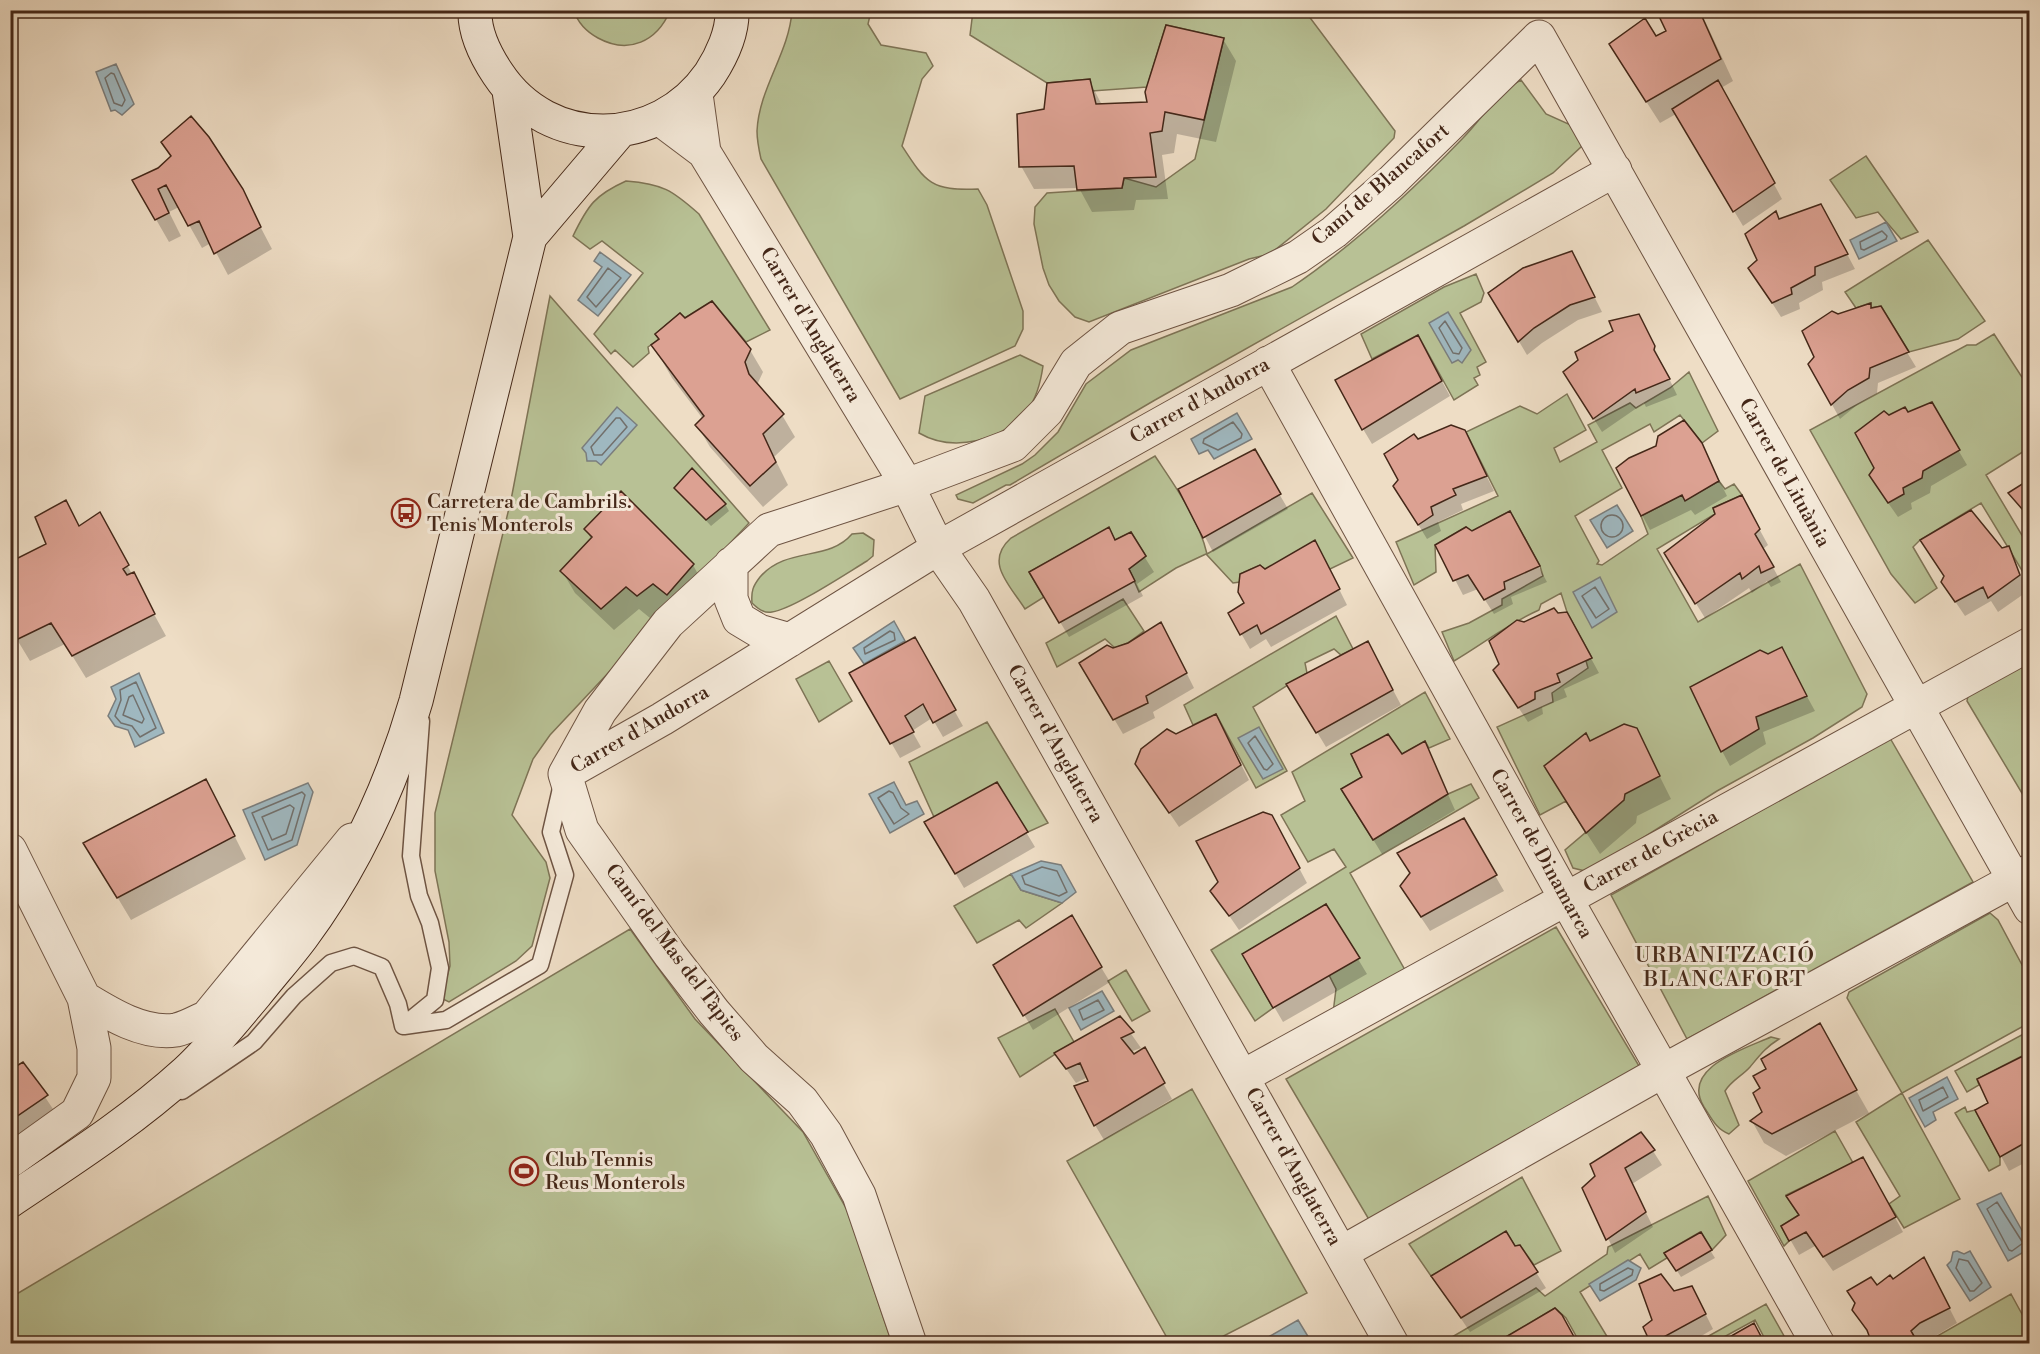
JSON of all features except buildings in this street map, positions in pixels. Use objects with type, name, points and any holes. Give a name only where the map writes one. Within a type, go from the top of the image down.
[{"type":"street","points":[[475,10],[486,57],[509,91],[541,116],[551,120],[580,130],[620,131],[660,119],[696,94],[721,58],[732,10]]},
{"type":"street","name":"Carrer de Lituània","points":[[1539,37],[1916,706],[2021,875],[2030,908]]},
{"type":"street","name":"Camí de Blancafort","points":[[907,485],[1013,445],[1047,411],[1076,363],[1120,328],[1231,290],[1290,262],[1334,232],[1391,182],[1539,37]]},
{"type":"street","points":[[10,1201],[114,1131],[187,1071],[222,1034],[302,938],[334,890],[374,813],[402,747],[530,237],[509,91]]},
{"type":"street","name":"Carrer d'Anglaterra","points":[[696,94],[704,152]]},
{"type":"street","name":"Carrer d'Anglaterra","points":[[660,119],[704,152],[907,485],[939,548],[974,600],[1392,1344]]},
{"type":"street","points":[[530,237],[620,131]]},
{"type":"street","name":"Carrer d'Andorra","points":[[564,774],[662,719],[939,548],[1616,170]]},
{"type":"street","name":"Carrer de Dinamarca","points":[[1268,363],[1566,899],[1818,1344]]},
{"type":"street","name":"Carrer d'Andorra","points":[[564,774],[600,711],[668,623],[769,530],[907,485]]},
{"type":"street","points":[[731,564],[731,599],[739,620],[759,631],[790,640]]},
{"type":"street","name":"Carrer de Grècia","points":[[1242,1077],[2030,644]]},
{"type":"street","name":"Camí del Mas del Tàpies","points":[[564,774],[582,830],[670,955],[754,1058],[802,1101],[826,1134],[859,1196],[910,1344]]},
{"type":"street","points":[[84,998],[116,1017],[149,1028],[177,1030],[207,1017],[374,813]]},
{"type":"street","points":[[10,850],[84,998],[94,1048],[94,1078],[77,1113],[10,1161]]},
{"type":"street","points":[[1341,1253],[1663,1071],[2021,875]]},
{"type":"lane","points":[[403,1026],[435,1000],[440,968],[430,923],[418,896],[411,856],[427,654]]},
{"type":"lane","points":[[403,1026],[446,1020],[540,965],[565,875],[551,832],[564,774]]},
{"type":"lane","points":[[114,1131],[204,1079],[254,1042],[294,996],[331,963],[354,956],[382,967],[398,1004],[403,1026]]},
{"type":"green space","points":[[574,10],[670,11],[658,30],[650,37],[631,45],[620,45],[609,43],[590,33],[580,23]]},
{"type":"green space","points":[[792,11],[871,11],[868,24],[881,45],[926,53],[933,66],[922,79],[902,146],[917,169],[931,182],[950,188],[978,189],[987,205],[1023,311],[1023,329],[1015,346],[900,399],[761,159],[757,134],[759,115],[768,85],[786,41]]},
{"type":"green space","points":[[973,11],[1305,11],[1395,131],[1394,138],[1326,209],[1270,254],[1249,259],[1089,322],[1075,317],[1059,301],[1049,285],[1034,224],[1035,207],[1047,193],[1122,188],[1124,178],[1156,187],[1195,159],[1224,38],[1166,25],[1147,87],[1092,91],[1090,79],[1047,83],[970,35]]},
{"type":"green space","points":[[1521,80],[1546,114],[1573,126],[1582,146],[1553,173],[1010,485],[973,503],[958,499],[956,495],[1022,464],[1035,455],[1058,432],[1086,384],[1131,350],[1292,287],[1338,254],[1423,178],[1463,138],[1504,91]]},
{"type":"green space","points":[[1866,156],[1918,232],[1901,239],[1878,212],[1856,218],[1830,180]]},
{"type":"green space","points":[[626,181],[658,186],[674,194],[699,214],[770,330],[746,342],[712,301],[685,318],[680,313],[655,334],[659,339],[648,347],[649,353],[633,367],[615,350],[611,354],[594,334],[643,273],[602,241],[590,249],[573,236],[583,216],[594,202],[607,191]]},
{"type":"green space","points":[[1928,240],[1985,321],[1958,339],[1909,352],[1881,306],[1871,308],[1870,303],[1856,308],[1845,292]]},
{"type":"green space","points":[[1476,274],[1484,293],[1481,302],[1460,313],[1486,362],[1477,367],[1480,375],[1474,378],[1478,385],[1454,400],[1418,335],[1372,359],[1361,334],[1444,287]]},
{"type":"green space","points":[[550,296],[749,523],[550,735],[533,759],[512,815],[546,862],[550,878],[532,946],[516,961],[449,1002],[441,998],[450,966],[449,942],[435,871],[435,813],[511,500]]},
{"type":"green space","points":[[1994,334],[2029,388],[2029,448],[1986,475],[2029,547],[2029,582],[1981,503],[1920,540],[1913,547],[1937,588],[1915,603],[1891,574],[1810,430],[1967,345],[1976,345]]},
{"type":"green space","points":[[1020,355],[1043,366],[1034,399],[1018,420],[992,436],[962,443],[932,439],[919,433],[925,396]]},
{"type":"green space","points":[[1689,372],[1718,431],[1702,443],[1680,415],[1654,432],[1650,424],[1602,450],[1622,488],[1575,516],[1599,561],[1597,564],[1602,565],[1648,534],[1641,516],[1682,495],[1685,500],[1719,481],[1725,489],[1734,484],[1742,495],[1713,508],[1715,514],[1657,549],[1698,622],[1800,564],[1867,694],[1862,707],[1813,738],[1717,791],[1589,872],[1573,868],[1565,850],[1586,832],[1566,801],[1540,815],[1497,727],[1553,702],[1552,693],[1588,668],[1586,661],[1592,658],[1567,612],[1561,593],[1541,604],[1539,610],[1507,627],[1454,661],[1442,632],[1469,623],[1502,605],[1502,599],[1543,576],[1540,566],[1510,511],[1472,531],[1466,527],[1435,545],[1436,572],[1414,585],[1396,542],[1498,496],[1466,432],[1520,406],[1537,414],[1567,394],[1586,430],[1554,448],[1560,462],[1597,442],[1588,425],[1630,403],[1636,408],[1670,388]]},
{"type":"green space","points":[[1155,456],[1192,516],[1207,554],[1312,493],[1353,558],[1330,569],[1265,569],[1260,565],[1240,574],[1240,582],[1233,583],[1206,554],[1176,568],[1139,592],[1129,569],[1146,556],[1131,532],[1115,540],[1109,528],[1029,572],[1044,597],[1025,609],[1002,573],[999,564],[1003,547],[1011,538]]},
{"type":"green space","points":[[863,533],[874,540],[873,556],[834,582],[806,598],[772,612],[758,609],[752,603],[754,586],[771,567],[782,561],[831,548],[842,543],[852,534]]},
{"type":"green space","points":[[1123,599],[1144,631],[1128,643],[1115,648],[1105,639],[1057,667],[1046,643]]},
{"type":"green space","points":[[1336,616],[1353,649],[1341,655],[1334,649],[1305,663],[1307,673],[1253,707],[1287,771],[1256,788],[1216,714],[1193,725],[1184,705]]},
{"type":"green space","points":[[2029,656],[2029,805],[1967,701],[1969,690]]},
{"type":"green space","points":[[829,661],[852,701],[819,722],[796,679]]},
{"type":"green space","points":[[1425,692],[1450,739],[1429,748],[1425,741],[1402,754],[1351,754],[1362,777],[1341,789],[1373,840],[1448,794],[1471,784],[1479,798],[1350,873],[1405,970],[1333,1013],[1336,989],[1329,975],[1326,904],[1243,954],[1273,1008],[1255,1021],[1211,950],[1346,867],[1334,849],[1308,862],[1281,815],[1305,801],[1292,772]]},
{"type":"green space","points":[[987,722],[1048,823],[1028,832],[934,817],[909,762]]},
{"type":"green space","points":[[1890,738],[1973,882],[1687,1039],[1611,895]]},
{"type":"green space","points":[[1011,874],[1021,890],[1062,903],[1026,928],[1019,920],[977,943],[954,906]]},
{"type":"green space","points":[[1990,913],[1998,920],[2029,978],[2029,1023],[1902,1093],[1847,998],[1849,992]]},
{"type":"green space","points":[[1556,927],[1642,1071],[1371,1223],[1286,1079]]},
{"type":"green space","name":"Club Tennis Reus Monterols","points":[[630,929],[695,1019],[803,1132],[847,1210],[892,1343],[11,1343],[10,1298]]},
{"type":"green space","points":[[1126,970],[1150,1011],[1132,1021],[1108,981]]},
{"type":"green space","points":[[1055,1009],[1074,1042],[1020,1077],[998,1038]]},
{"type":"green space","points":[[2029,1031],[2029,1066],[2022,1056],[1977,1079],[1979,1085],[1967,1092],[1955,1071]]},
{"type":"green space","points":[[1771,1037],[1779,1039],[1767,1048],[1725,1091],[1739,1125],[1729,1134],[1717,1126],[1704,1107],[1699,1093],[1701,1081],[1718,1062]]},
{"type":"green space","points":[[1192,1089],[1307,1293],[1210,1343],[1170,1343],[1067,1161]]},
{"type":"green space","points":[[1902,1093],[1960,1199],[1904,1228],[1889,1204],[1900,1196],[1856,1122]]},
{"type":"green space","points":[[1965,1107],[1967,1112],[1975,1110],[2000,1157],[2000,1165],[1989,1171],[1955,1113]]},
{"type":"green space","points":[[1835,1131],[1853,1163],[1786,1195],[1799,1215],[1781,1226],[1789,1241],[1784,1246],[1748,1181]]},
{"type":"green space","points":[[1522,1177],[1561,1251],[1534,1265],[1520,1245],[1515,1246],[1506,1232],[1431,1276],[1409,1244]]},
{"type":"green space","points":[[1708,1196],[1726,1235],[1712,1250],[1700,1232],[1664,1253],[1667,1258],[1649,1269],[1640,1254],[1580,1292],[1611,1343],[1580,1343],[1566,1318],[1555,1308],[1499,1343],[1440,1344],[1536,1288],[1545,1296],[1607,1254],[1608,1247]]},
{"type":"green space","points":[[2011,1294],[2029,1327],[2029,1343],[1978,1343],[1977,1341],[1973,1344],[1925,1343]]},
{"type":"green space","points":[[1766,1304],[1788,1343],[1767,1343],[1755,1320],[1713,1343],[1696,1343]]},
{"type":"water","points":[[116,64],[134,104],[122,115],[115,110],[111,111],[96,72]]},
{"type":"water","points":[[1886,222],[1897,241],[1859,259],[1850,240]]},
{"type":"water","points":[[600,252],[631,275],[598,316],[578,300],[602,267],[594,261]]},
{"type":"water","points":[[1448,312],[1471,350],[1462,363],[1458,360],[1452,363],[1429,323]]},
{"type":"water","points":[[617,407],[637,425],[601,465],[596,461],[587,461],[586,453],[582,448]]},
{"type":"water","points":[[1237,413],[1252,439],[1214,459],[1208,450],[1199,454],[1191,439]]},
{"type":"water","points":[[1617,505],[1633,531],[1607,548],[1590,520]]},
{"type":"water","points":[[1600,577],[1617,612],[1592,628],[1573,592]]},
{"type":"water","points":[[894,621],[905,641],[864,664],[853,648]]},
{"type":"water","points":[[139,673],[164,733],[135,747],[128,730],[115,726],[108,716],[116,699],[111,687]]},
{"type":"water","points":[[1259,727],[1283,769],[1263,779],[1238,738]]},
{"type":"water","points":[[894,782],[906,805],[917,801],[924,814],[890,833],[869,794]]},
{"type":"water","points":[[308,783],[313,792],[297,845],[265,860],[243,810]]},
{"type":"water","points":[[1041,861],[1061,865],[1076,892],[1062,903],[1021,890],[1011,874]]},
{"type":"water","points":[[1102,991],[1114,1011],[1081,1030],[1069,1008]]},
{"type":"water","points":[[1947,1077],[1958,1099],[1933,1112],[1936,1120],[1925,1127],[1909,1098]]},
{"type":"water","points":[[2001,1193],[2029,1243],[2029,1249],[2008,1261],[1977,1204]]},
{"type":"water","points":[[1970,1251],[1991,1287],[1970,1301],[1947,1265],[1951,1261],[1953,1252],[1964,1254]]},
{"type":"water","points":[[1628,1260],[1641,1268],[1636,1280],[1600,1301],[1589,1284]]},
{"type":"water","points":[[1298,1320],[1312,1343],[1258,1343]]},
{"type":"place","name":"Carretera de Cambrils. Tenis Monterols","points":[[406,513]]},
{"type":"place","name":"Club Tennis Reus Monterols","points":[[524,1171]]},
{"type":"district","name":"URBANITZACIÓ BLANCAFORT","points":[[1725,968]]}]
